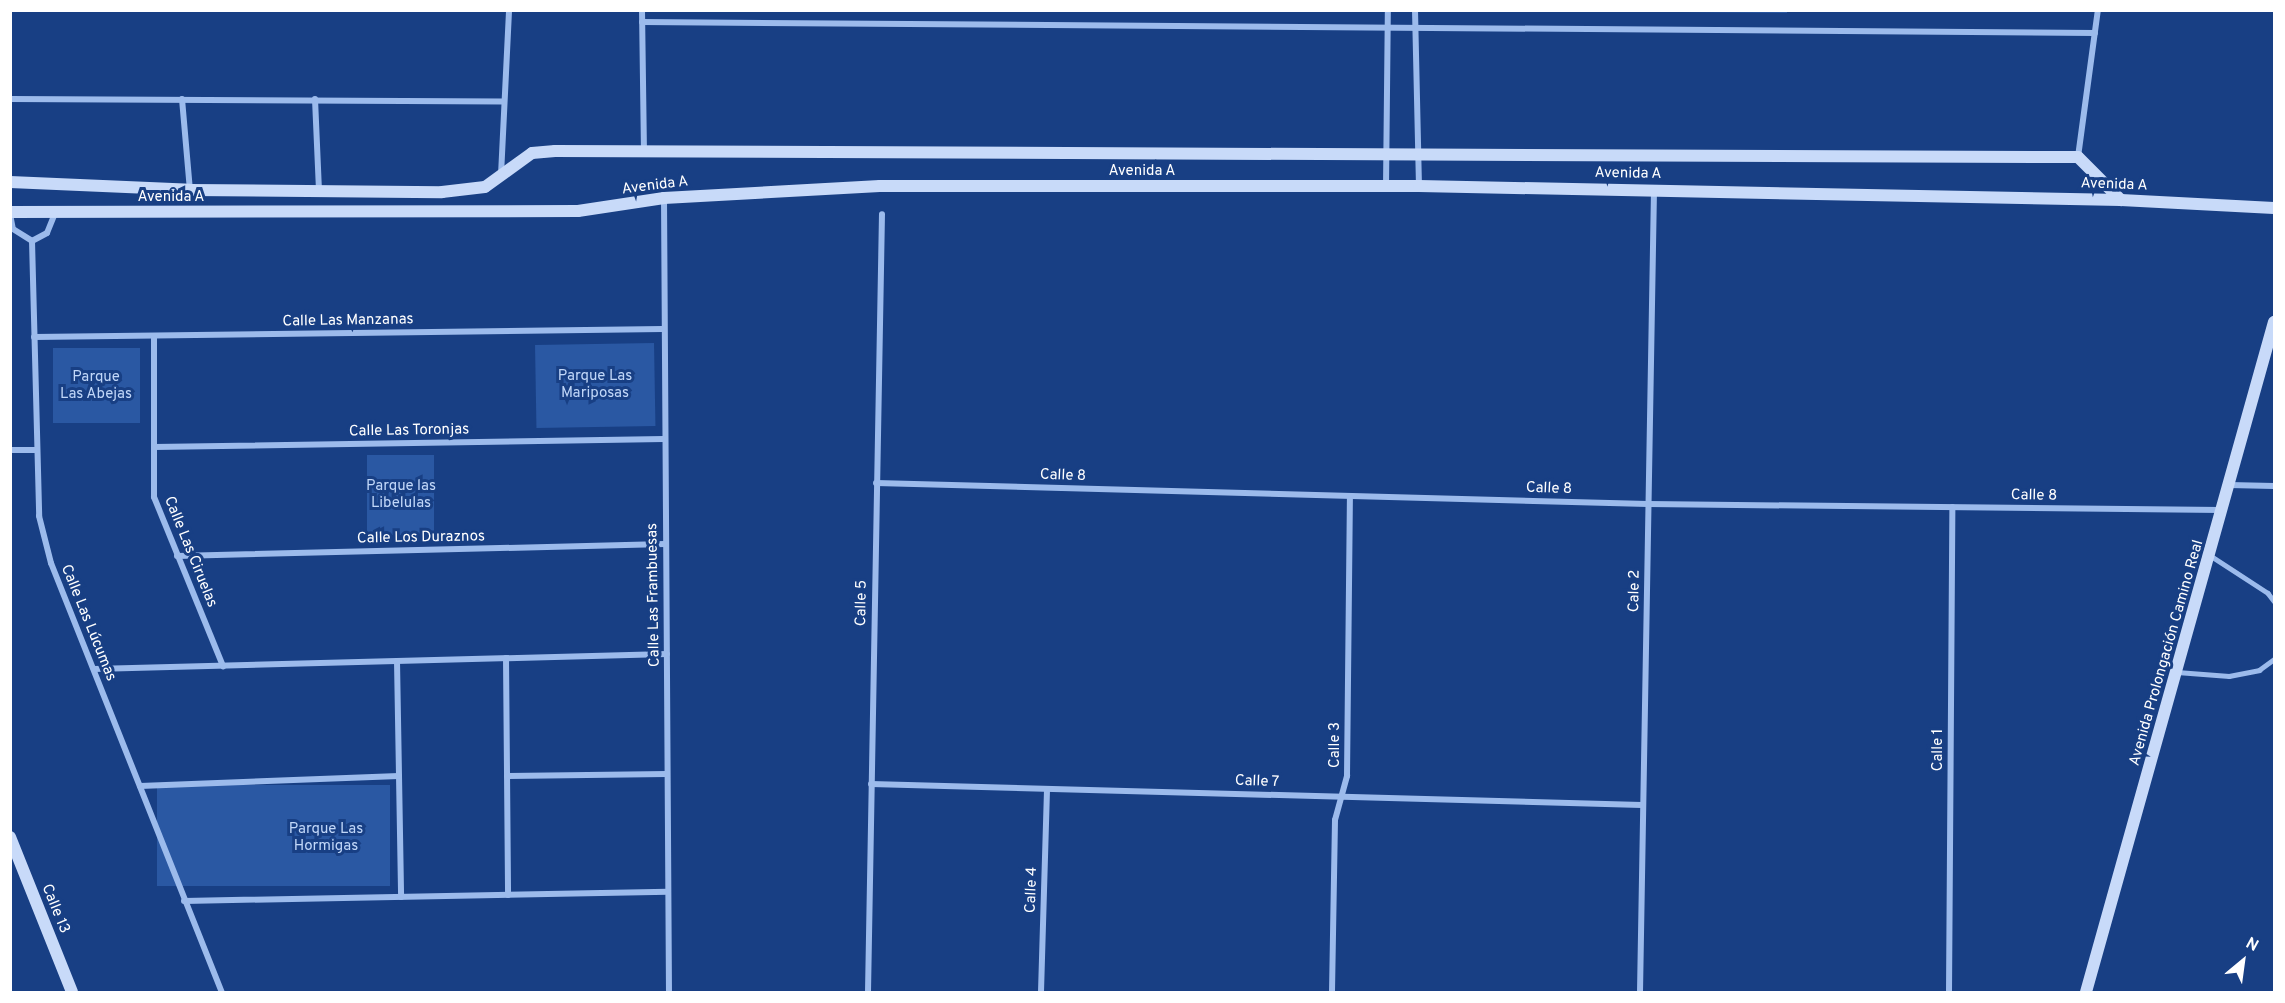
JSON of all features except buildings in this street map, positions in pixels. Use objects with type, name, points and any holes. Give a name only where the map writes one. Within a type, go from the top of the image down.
[{"type":"street","points":[[501,178],[509,10]]},
{"type":"street","points":[[642,10],[644,150]]},
{"type":"street","points":[[1386,187],[1388,10]]},
{"type":"street","points":[[1415,10],[1419,186]]},
{"type":"street","points":[[2098,10],[2078,157],[2121,200]]},
{"type":"street","points":[[642,22],[2095,33]]},
{"type":"street","points":[[10,99],[315,99],[503,102]]},
{"type":"street","points":[[182,99],[190,190]]},
{"type":"street","points":[[315,99],[319,191]]},
{"type":"street","name":"Avenida A","points":[[10,182],[190,190],[471,190],[501,178],[532,153],[644,150],[2078,157]]},
{"type":"street","name":"Avenida A","points":[[10,213],[578,212],[664,198],[880,186],[1419,186],[2121,200],[2274,208]]},
{"type":"street","name":"Cale 2","points":[[1640,993],[1654,190]]},
{"type":"street","name":"Calle Las Frambuesas","points":[[664,198],[663,329],[669,993]]},
{"type":"street","points":[[10,213],[13,229],[32,241],[47,233],[55,213]]},
{"type":"street","name":"Calle 5","points":[[868,993],[882,214]]},
{"type":"street","name":"Calle Las Lúcumas","points":[[32,241],[35,450],[39,516],[51,563],[140,786],[183,902],[222,993]]},
{"type":"street","name":"Avenida Prolongación Camino Real","points":[[2086,993],[2274,322]]},
{"type":"street","name":"Calle Las Manzanas","points":[[34,337],[663,329]]},
{"type":"street","name":"Calle Las Ciruelas","points":[[154,336],[154,497],[222,666]]},
{"type":"street","name":"Calle Las Toronjas","points":[[154,447],[664,439]]},
{"type":"street","points":[[10,450],[35,450]]},
{"type":"street","name":"Calle 8","points":[[876,483],[1648,504],[2221,510]]},
{"type":"street","points":[[2228,485],[2274,486]]},
{"type":"street","name":"Calle 3","points":[[1332,993],[1335,819],[1347,776],[1350,496]]},
{"type":"street","name":"Calle 1","points":[[1949,993],[1952,507]]},
{"type":"street","name":"Calle Los Duraznos","points":[[177,556],[665,544]]},
{"type":"street","points":[[94,669],[667,654]]},
{"type":"street","points":[[506,658],[507,895]]},
{"type":"street","points":[[397,661],[401,897]]},
{"type":"street","points":[[507,776],[667,774]]},
{"type":"street","points":[[140,786],[399,776]]},
{"type":"street","name":"Calle 7","points":[[871,784],[1642,805]]},
{"type":"street","name":"Calle 4","points":[[1041,993],[1047,789]]},
{"type":"street","name":"Calle 13","points":[[10,837],[72,993]]},
{"type":"street","points":[[183,902],[668,892]]},
{"type":"lane","points":[[2210,556],[2268,592],[2274,601]]},
{"type":"lane","points":[[2177,672],[2229,676],[2259,670],[2274,659]]},
{"type":"green space","points":[[1677,10],[1787,10],[1787,13],[1677,12]]},
{"type":"green space","name":"Parque Las Mariposas","points":[[654,343],[655,426],[536,428],[535,345]]},
{"type":"green space","name":"Parque Las Abejas","points":[[53,348],[140,348],[140,423],[53,423]]},
{"type":"green space","name":"Parque las Libelulas","points":[[367,455],[434,455],[434,535],[367,535]]},
{"type":"green space","name":"Parque Las Hormigas","points":[[157,785],[390,785],[390,886],[157,886]]}]
